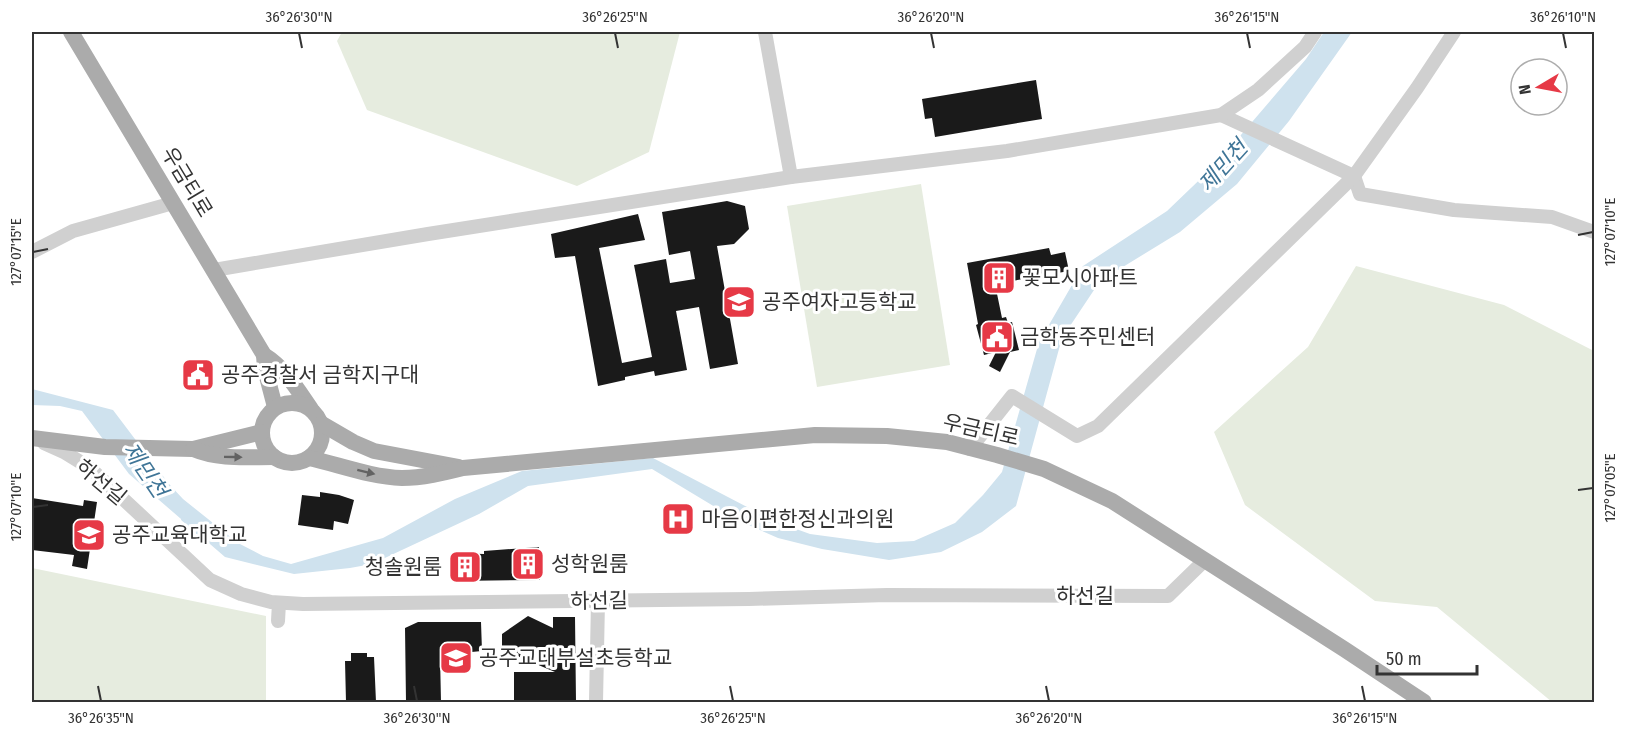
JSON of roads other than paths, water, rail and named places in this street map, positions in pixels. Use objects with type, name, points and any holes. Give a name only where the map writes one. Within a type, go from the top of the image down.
[{"type":"main road","name":"우금티로","points":[[71,32],[264,355],[265,369],[275,407]]},
{"type":"main road","name":"우금티로","points":[[264,355],[274,361],[289,376],[311,409]]},
{"type":"main road","points":[[294,402],[311,409],[322,424],[321,443],[309,458],[301,462],[282,462],[274,457],[263,441],[262,432],[264,422],[275,407],[294,402]]},
{"type":"main road","name":"우금티로","points":[[322,424],[374,451],[462,468]]},
{"type":"main road","points":[[33,438],[105,447],[193,449],[262,432]]},
{"type":"main road","name":"우금티로","points":[[309,458],[374,474],[403,478],[432,476],[462,468],[815,435],[887,436],[947,442],[1044,469],[1112,501],[1424,702]]},
{"type":"main road","points":[[193,449],[207,455],[229,458],[274,457]]},
{"type":"street","points":[[765,32],[791,177]]},
{"type":"street","points":[[214,270],[791,177],[1007,151],[1221,116],[1258,90],[1305,47],[1315,32]]},
{"type":"street","points":[[970,449],[1012,396],[1077,436],[1098,426],[1354,176],[1454,32]]},
{"type":"street","points":[[1221,116],[1354,176],[1360,194],[1454,210],[1552,218],[1594,232]]},
{"type":"street","points":[[32,252],[73,231],[173,203]]},
{"type":"street","name":"하선길","points":[[33,438],[64,452],[90,468],[210,580],[242,594],[279,603],[598,601],[887,595],[1168,596],[1205,560]]},
{"type":"street","points":[[596,702],[598,601]]},
{"type":"street","points":[[278,621],[279,603]]},
{"type":"water","name":"제민천","points":[[1324,32],[1352,32],[1289,121],[1237,184],[1180,232],[1100,281],[1062,338],[1016,506],[982,532],[941,552],[889,560],[822,549],[778,538],[735,519],[652,469],[528,486],[479,514],[372,564],[294,574],[225,557],[129,474],[82,411],[60,406],[32,405],[32,389],[113,410],[183,499],[238,543],[263,556],[291,564],[383,538],[455,499],[522,471],[653,458],[774,521],[810,534],[877,543],[914,541],[955,523],[1002,472],[1039,342],[1083,266],[1167,211],[1216,164],[1306,59]]},
{"type":"waterway","name":"제민천","points":[[183,519],[206,540]]},
{"type":"place","name":"꽃모시아파트","points":[[999,278]]},
{"type":"place","name":"공주여자고등학교","points":[[739,302]]},
{"type":"place","name":"금학동주민센터","points":[[997,337]]},
{"type":"place","name":"공주경찰서 금학지구대","points":[[198,375]]},
{"type":"place","name":"마음이편한정신과의원","points":[[678,519]]},
{"type":"place","name":"공주교육대학교","points":[[89,535]]},
{"type":"place","name":"성학원룸","points":[[528,564]]},
{"type":"place","name":"청솔원룸","points":[[465,567]]},
{"type":"place","name":"공주교대부설초등학교","points":[[456,658]]}]
